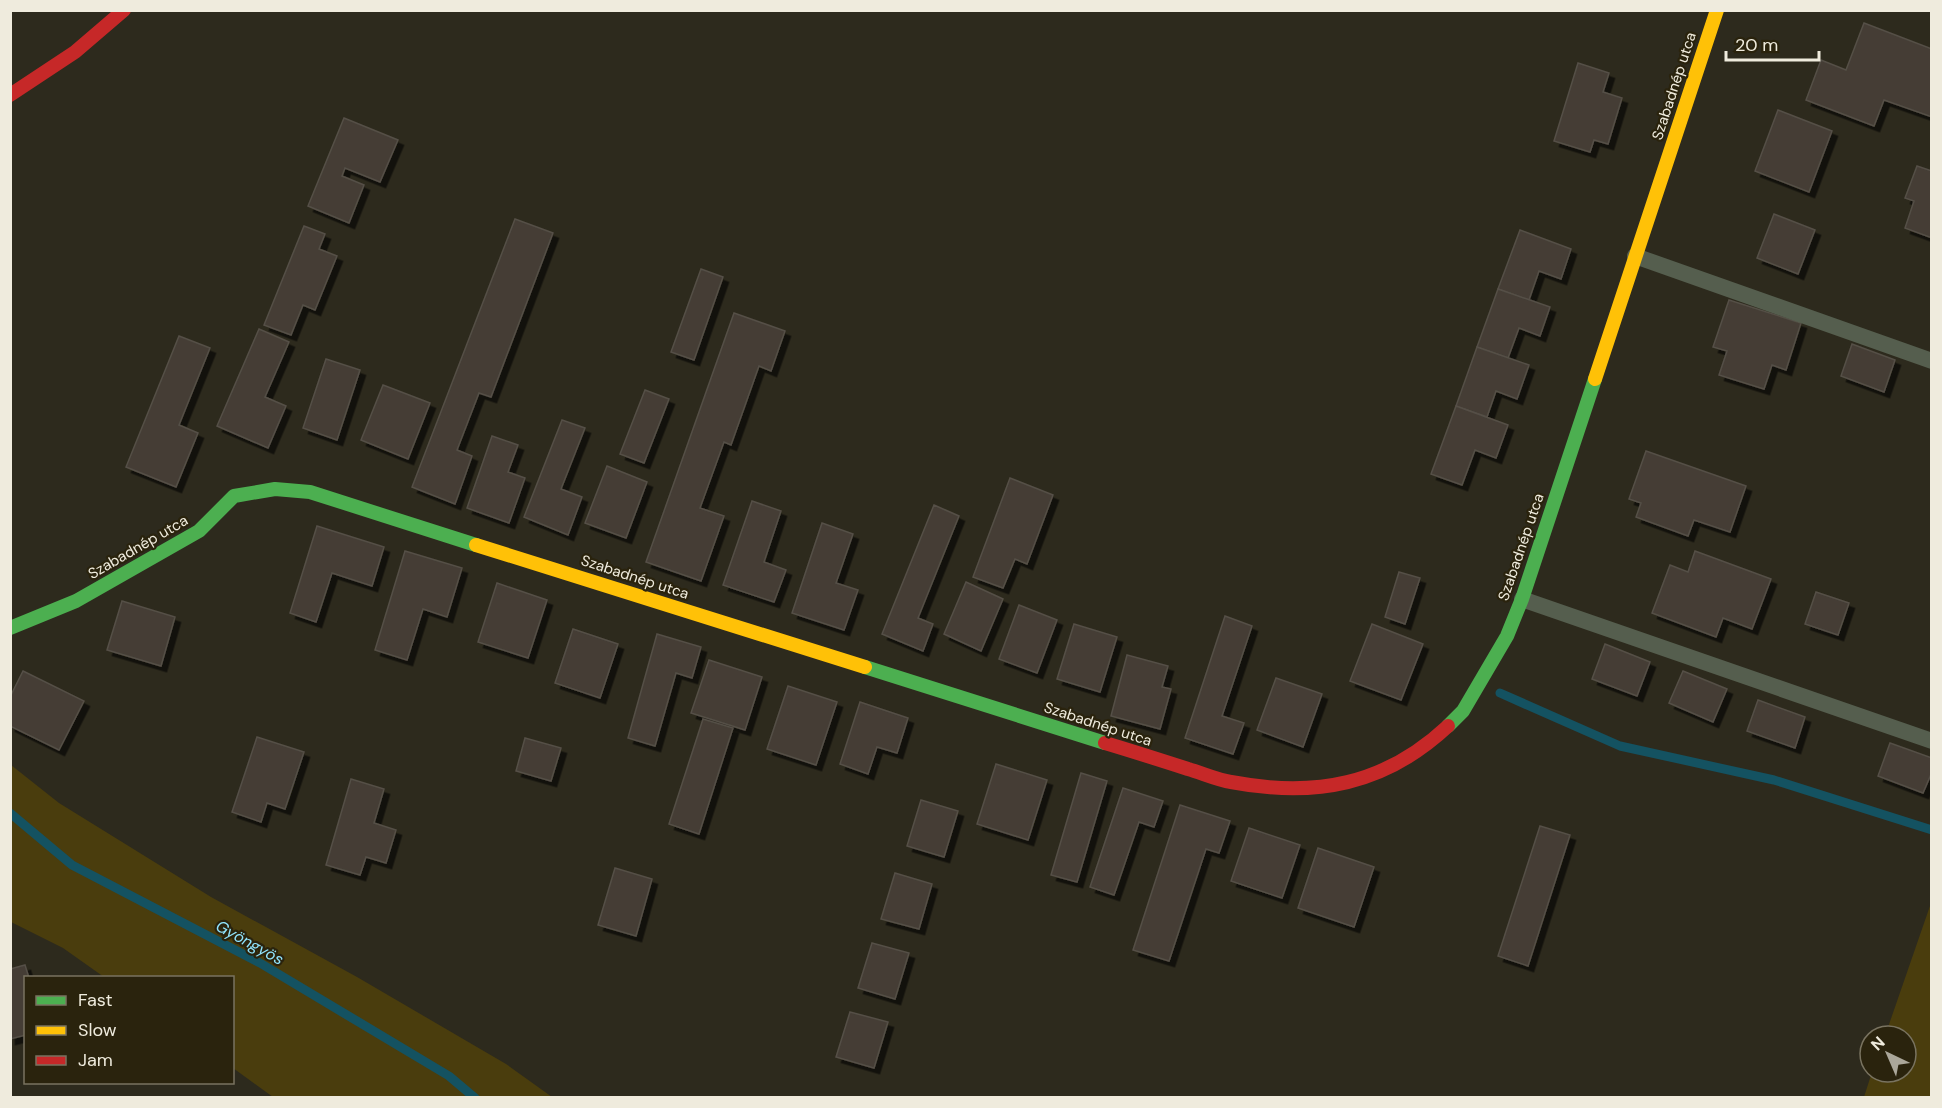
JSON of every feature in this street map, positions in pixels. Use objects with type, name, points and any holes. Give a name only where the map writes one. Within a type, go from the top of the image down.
[{"type":"street","points":[[10,95],[75,52],[124,10]]},
{"type":"street","name":"Szabadnép utca","points":[[17,626],[76,601],[199,531],[234,496],[275,489],[310,492],[1229,782],[1263,787],[1304,789],[1345,783],[1386,770],[1427,745],[1463,711],[1507,636],[1522,599],[1717,10]]},
{"type":"lane","points":[[1635,256],[1932,361]]},
{"type":"lane","points":[[1522,599],[1932,741]]},
{"type":"shaded area","points":[[11,765],[59,803],[211,897],[357,977],[506,1064],[552,1097],[273,1097],[234,1069],[234,976],[103,976],[63,948],[11,922]]},
{"type":"shaded area","points":[[1931,903],[1931,1097],[1864,1097],[1868,1084],[1918,1084],[1918,1024],[1889,1024]]},
{"type":"building","points":[[1864,23],[1932,49],[1932,117],[1884,100],[1874,126],[1806,100],[1821,60],[1846,70]]},
{"type":"building","points":[[1578,63],[1609,73],[1603,92],[1622,98],[1608,144],[1594,140],[1590,152],[1554,141]]},
{"type":"building","points":[[1778,110],[1832,131],[1809,192],[1755,171]]},
{"type":"building","points":[[344,118],[398,140],[380,182],[345,168],[342,176],[364,185],[349,223],[308,206]]},
{"type":"building","points":[[1917,166],[1932,171],[1932,238],[1905,228],[1914,201],[1905,198]]},
{"type":"building","points":[[1774,214],[1815,230],[1798,274],[1757,258]]},
{"type":"building","points":[[515,219],[553,233],[491,397],[479,393],[457,450],[472,456],[455,504],[412,487]]},
{"type":"building","points":[[304,226],[325,234],[319,249],[337,256],[315,310],[303,305],[291,335],[264,325]]},
{"type":"building","points":[[1520,230],[1571,249],[1561,279],[1539,271],[1529,300],[1498,289]]},
{"type":"building","points":[[701,269],[723,277],[694,360],[671,352]]},
{"type":"building","points":[[1498,289],[1550,307],[1540,336],[1519,328],[1508,358],[1477,347]]},
{"type":"building","points":[[1729,300],[1801,323],[1786,370],[1772,365],[1764,389],[1719,375],[1727,351],[1713,347]]},
{"type":"building","points":[[734,313],[785,331],[771,371],[759,366],[731,445],[724,442],[700,508],[724,516],[701,581],[646,562]]},
{"type":"building","points":[[259,329],[289,342],[265,397],[286,406],[268,448],[217,426]]},
{"type":"building","points":[[179,336],[210,348],[179,425],[198,433],[176,487],[126,467]]},
{"type":"building","points":[[1852,344],[1895,360],[1884,392],[1841,376]]},
{"type":"building","points":[[1477,347],[1529,365],[1517,399],[1496,391],[1487,417],[1456,406]]},
{"type":"building","points":[[326,359],[360,370],[337,440],[303,428]]},
{"type":"building","points":[[383,385],[430,403],[408,459],[361,440]]},
{"type":"building","points":[[645,390],[669,399],[644,463],[620,454]]},
{"type":"building","points":[[1456,406],[1508,425],[1496,458],[1475,450],[1462,485],[1431,474]]},
{"type":"building","points":[[562,420],[585,428],[561,489],[582,497],[568,535],[524,517]]},
{"type":"building","points":[[492,436],[518,445],[508,472],[525,478],[509,523],[467,508]]},
{"type":"building","points":[[1646,451],[1746,486],[1730,532],[1694,520],[1688,536],[1636,517],[1641,503],[1629,499]]},
{"type":"building","points":[[607,466],[647,482],[626,538],[585,523]]},
{"type":"building","points":[[1010,478],[1053,495],[1027,564],[1015,559],[1003,588],[973,577]]},
{"type":"building","points":[[752,501],[781,511],[764,562],[786,570],[774,602],[723,585]]},
{"type":"building","points":[[934,505],[959,516],[918,618],[933,624],[923,651],[882,634]]},
{"type":"building","points":[[822,523],[853,534],[836,583],[858,590],[844,630],[792,613]]},
{"type":"building","points":[[317,526],[384,547],[372,586],[332,573],[316,622],[290,613]]},
{"type":"building","points":[[405,551],[462,568],[447,617],[423,609],[407,660],[375,650]]},
{"type":"building","points":[[1695,551],[1771,579],[1752,629],[1723,618],[1716,637],[1652,613],[1670,565],[1688,572]]},
{"type":"building","points":[[1399,572],[1420,578],[1405,624],[1385,617]]},
{"type":"building","points":[[966,582],[1003,599],[981,651],[944,634]]},
{"type":"building","points":[[497,583],[547,600],[528,658],[478,642]]},
{"type":"building","points":[[1816,592],[1849,603],[1838,635],[1805,624]]},
{"type":"building","points":[[122,601],[175,617],[161,666],[107,650]]},
{"type":"building","points":[[1019,605],[1057,620],[1037,673],[999,659]]},
{"type":"building","points":[[1225,616],[1252,626],[1222,716],[1244,723],[1233,754],[1185,738]]},
{"type":"building","points":[[1074,624],[1117,637],[1100,692],[1057,679]]},
{"type":"building","points":[[1372,624],[1423,644],[1401,700],[1350,681]]},
{"type":"building","points":[[573,629],[618,644],[600,698],[555,683]]},
{"type":"building","points":[[657,634],[701,647],[692,678],[676,673],[655,746],[628,738]]},
{"type":"building","points":[[1605,644],[1650,662],[1637,696],[1592,679]]},
{"type":"building","points":[[1127,655],[1168,666],[1162,687],[1171,689],[1160,729],[1111,716]]},
{"type":"building","points":[[709,660],[762,677],[745,730],[691,713]]},
{"type":"building","points":[[23,671],[84,701],[59,750],[10,726],[10,697]]},
{"type":"building","points":[[1683,671],[1727,689],[1713,722],[1669,703]]},
{"type":"building","points":[[1276,678],[1322,694],[1303,747],[1257,730]]},
{"type":"building","points":[[788,686],[837,702],[816,765],[767,749]]},
{"type":"building","points":[[1758,700],[1805,717],[1795,748],[1747,731]]},
{"type":"building","points":[[860,702],[908,718],[897,753],[877,747],[868,774],[840,764]]},
{"type":"building","points":[[703,719],[733,728],[699,834],[669,824]]},
{"type":"building","points":[[257,737],[304,752],[285,809],[267,803],[261,822],[232,812]]},
{"type":"building","points":[[525,738],[561,748],[551,781],[516,771]]},
{"type":"building","points":[[1890,743],[1932,758],[1932,772],[1923,793],[1878,776]]},
{"type":"building","points":[[996,764],[1047,780],[1028,840],[977,824]]},
{"type":"building","points":[[1081,773],[1107,781],[1077,882],[1051,875]]},
{"type":"building","points":[[351,779],[384,789],[374,823],[396,830],[386,863],[366,857],[360,875],[326,865]]},
{"type":"building","points":[[1123,788],[1163,801],[1154,827],[1139,822],[1114,895],[1090,887]]},
{"type":"building","points":[[921,800],[958,811],[944,857],[907,846]]},
{"type":"building","points":[[1180,805],[1230,821],[1219,853],[1206,849],[1169,961],[1133,950]]},
{"type":"building","points":[[1540,826],[1570,835],[1528,966],[1498,956]]},
{"type":"building","points":[[1249,828],[1300,845],[1282,898],[1231,881]]},
{"type":"building","points":[[1318,848],[1374,867],[1354,927],[1298,908]]},
{"type":"building","points":[[615,868],[652,879],[636,936],[598,925]]},
{"type":"building","points":[[895,873],[932,884],[919,929],[881,919]]},
{"type":"building","points":[[872,943],[909,953],[895,999],[858,988]]},
{"type":"building","points":[[25,965],[28,976],[24,976],[24,1036],[10,1039],[10,969]]},
{"type":"building","points":[[850,1012],[888,1022],[874,1068],[836,1057]]},
{"type":"waterway","points":[[1500,693],[1620,746],[1774,780],[1932,830]]},
{"type":"waterway","name":"Gyöngyös","points":[[10,813],[72,865],[260,963],[449,1076],[475,1098]]},
{"type":"traffic: fast","points":[[1448,726],[1463,711],[1507,636],[1522,599],[1595,379]]},
{"type":"traffic: fast","points":[[10,628],[76,601],[199,531],[234,496],[275,489],[310,492],[476,545]]},
{"type":"traffic: fast","points":[[865,667],[1105,743]]},
{"type":"traffic: slow","points":[[1595,379],[1717,10]]},
{"type":"traffic: slow","points":[[476,545],[865,667]]},
{"type":"traffic: jam","points":[[10,95],[75,52],[124,10]]},
{"type":"traffic: jam","points":[[1105,743],[1226,781],[1262,787],[1320,787],[1374,774],[1424,746],[1448,726]]}]
